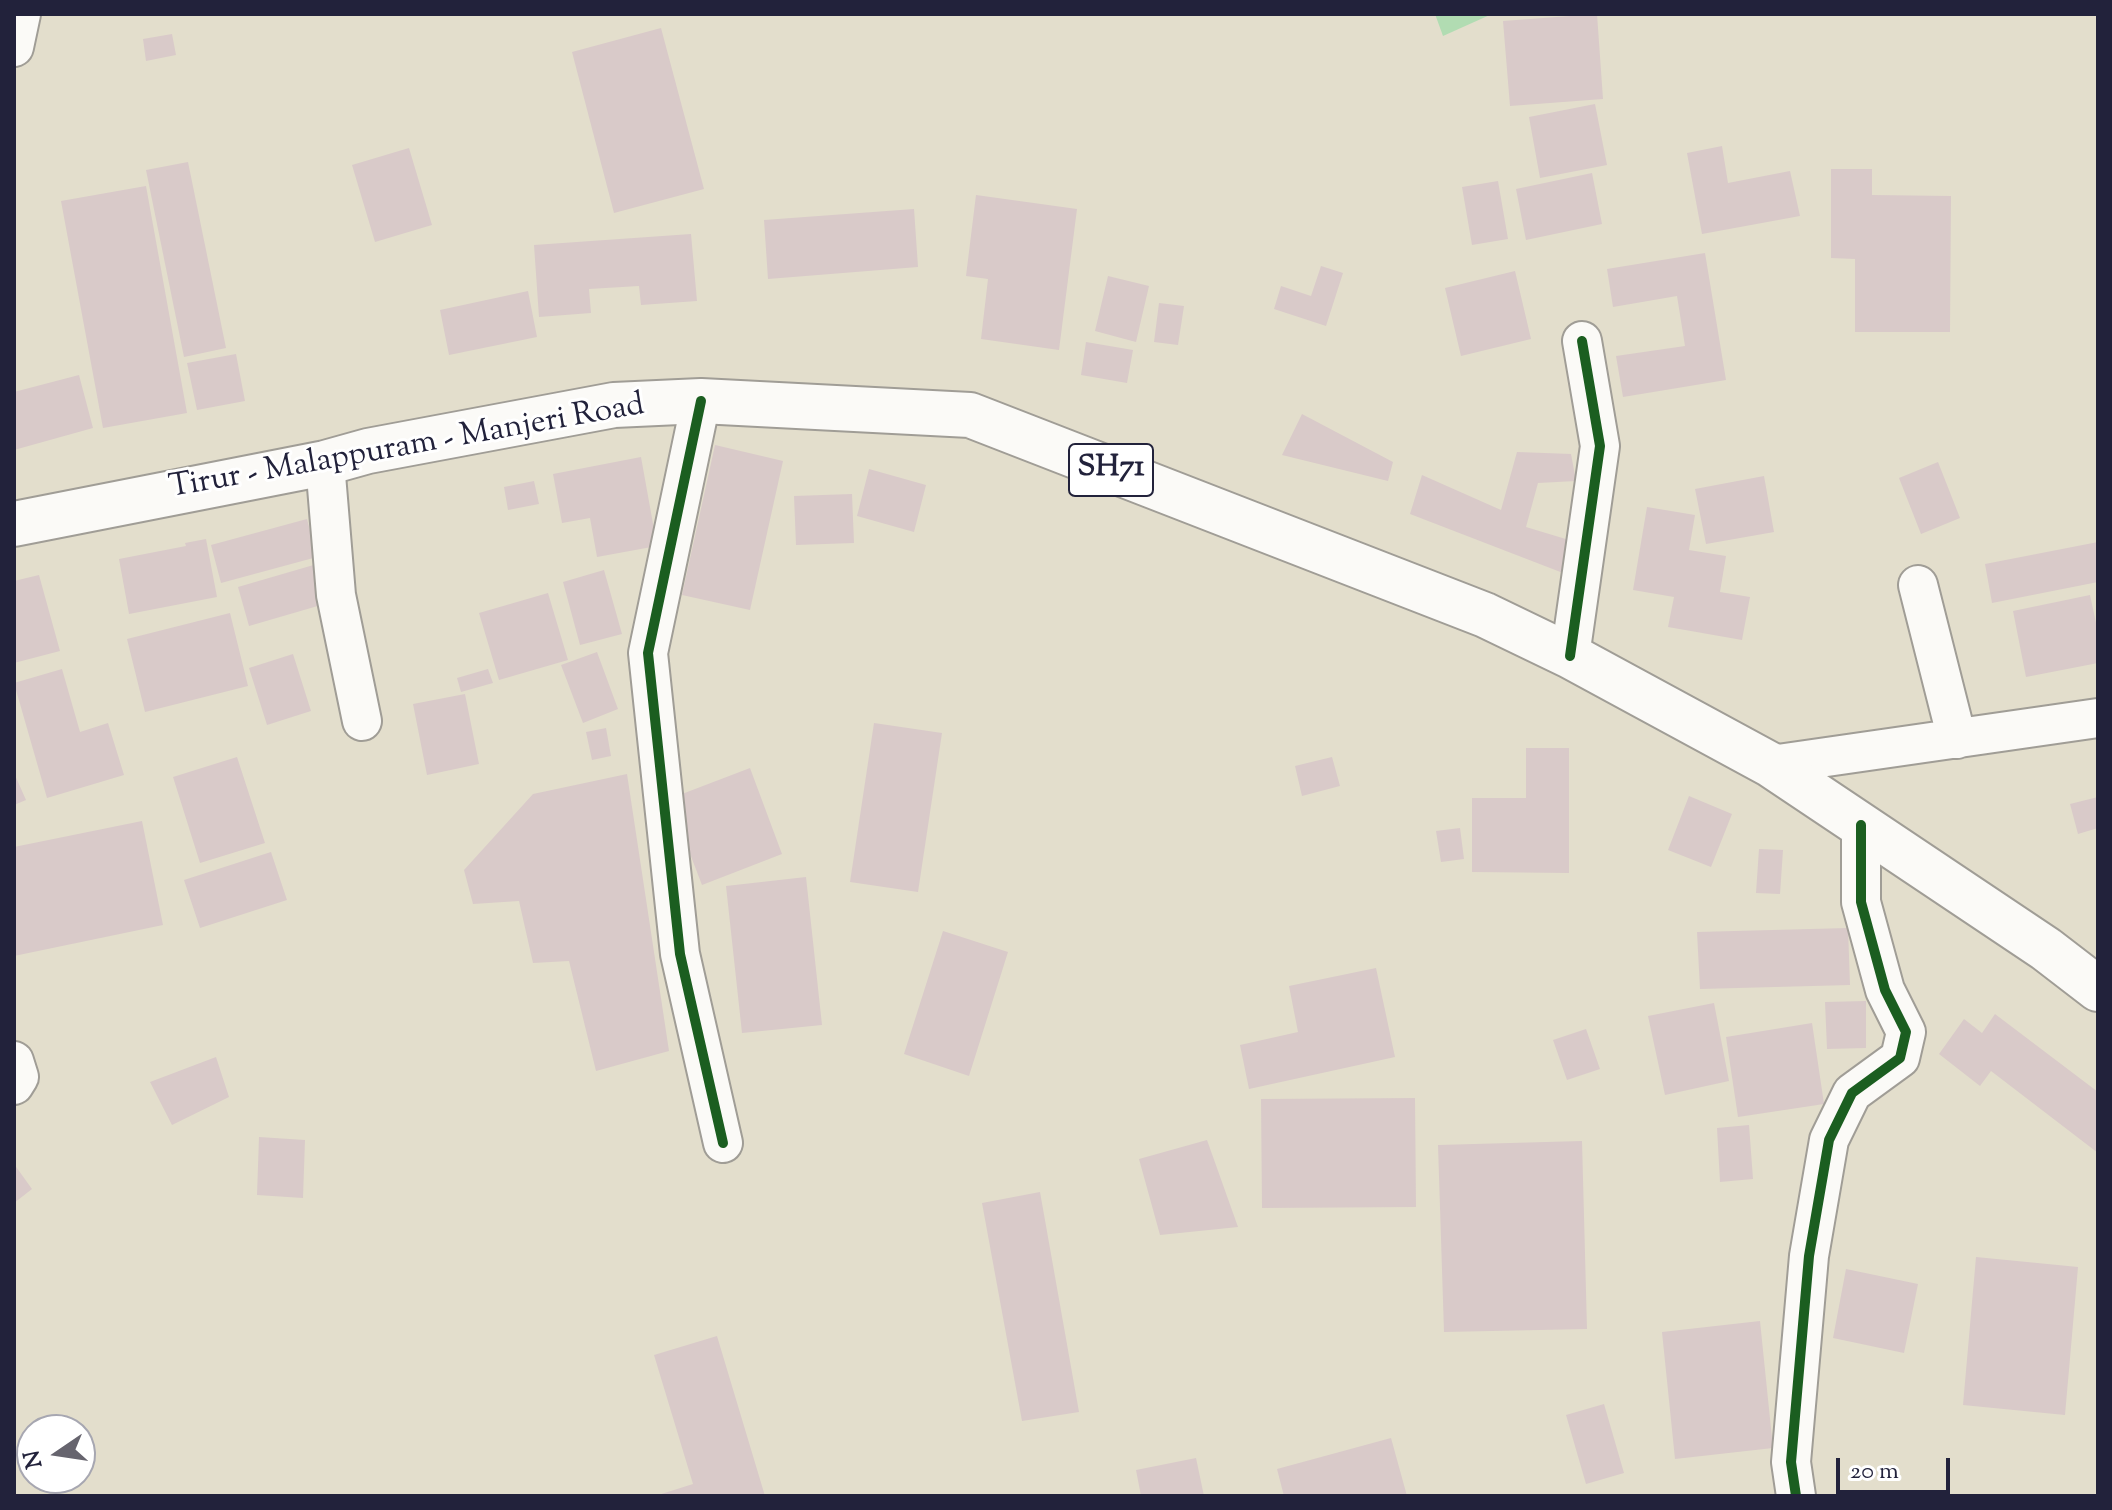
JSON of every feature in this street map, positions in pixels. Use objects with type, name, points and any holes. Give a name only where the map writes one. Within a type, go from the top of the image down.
[{"type":"main road","name":"Tirur - Malappuram - Manjeri Road","points":[[14,524],[325,463],[368,451],[614,405],[701,401],[970,415],[1485,615],[1570,656],[1771,765],[2046,949],[2098,989]]},
{"type":"street","points":[[14,47],[21,14]]},
{"type":"street","points":[[1570,656],[1600,446],[1582,341]]},
{"type":"street","points":[[701,401],[648,653],[680,954],[723,1143]]},
{"type":"street","points":[[325,463],[336,595],[362,721]]},
{"type":"street","points":[[1918,585],[1957,739]]},
{"type":"street","points":[[1771,765],[2098,718]]},
{"type":"street","points":[[1796,1496],[1791,1462],[1809,1256],[1829,1140],[1852,1093],[1900,1058],[1906,1032],[1885,990],[1861,902],[1861,825]]},
{"type":"street","points":[[14,1061],[19,1077],[14,1085]]},
{"type":"green space","points":[[1435,14],[1492,14],[1443,36]]},
{"type":"building","points":[[1597,14],[1603,99],[1510,106],[1503,21]]},
{"type":"building","points":[[661,28],[704,189],[614,213],[572,52]]},
{"type":"building","points":[[172,34],[176,55],[146,61],[143,39]]},
{"type":"building","points":[[1595,104],[1607,165],[1540,178],[1529,117]]},
{"type":"building","points":[[1722,146],[1728,183],[1790,171],[1800,216],[1702,234],[1687,153]]},
{"type":"building","points":[[409,148],[432,225],[375,242],[352,165]]},
{"type":"building","points":[[188,162],[226,348],[184,357],[146,170]]},
{"type":"building","points":[[1831,169],[1872,169],[1872,195],[1951,196],[1950,332],[1855,332],[1855,259],[1831,258]]},
{"type":"building","points":[[1592,173],[1602,224],[1526,240],[1516,189]]},
{"type":"building","points":[[1498,181],[1508,239],[1472,245],[1462,187]]},
{"type":"building","points":[[146,186],[187,413],[103,428],[61,201]]},
{"type":"building","points":[[976,195],[1077,209],[1059,350],[981,339],[988,279],[966,276]]},
{"type":"building","points":[[914,209],[918,267],[768,279],[764,220]]},
{"type":"building","points":[[691,234],[697,301],[641,305],[639,286],[589,289],[591,313],[539,317],[534,245]]},
{"type":"building","points":[[1705,253],[1726,380],[1623,397],[1616,356],[1685,346],[1677,296],[1613,307],[1607,269]]},
{"type":"building","points":[[1321,266],[1343,273],[1326,326],[1274,309],[1281,286],[1311,296]]},
{"type":"building","points":[[1515,271],[1531,339],[1461,356],[1445,288]]},
{"type":"building","points":[[1108,276],[1149,286],[1136,342],[1095,331]]},
{"type":"building","points":[[528,291],[537,337],[449,355],[440,310]]},
{"type":"building","points":[[1159,303],[1184,306],[1178,345],[1154,342]]},
{"type":"building","points":[[1086,342],[1133,350],[1127,383],[1081,375]]},
{"type":"building","points":[[236,354],[245,401],[197,410],[187,363]]},
{"type":"building","points":[[79,375],[93,428],[14,450],[14,392]]},
{"type":"building","points":[[1302,414],[1393,462],[1388,481],[1282,455]]},
{"type":"building","points":[[715,445],[783,461],[750,610],[682,595]]},
{"type":"building","points":[[1517,452],[1571,454],[1576,481],[1538,483],[1526,527],[1579,543],[1576,578],[1410,514],[1422,475],[1501,510]]},
{"type":"building","points":[[641,457],[657,546],[597,557],[590,518],[562,523],[553,474]]},
{"type":"building","points":[[1938,462],[1960,518],[1921,534],[1899,478]]},
{"type":"building","points":[[869,469],[926,485],[914,532],[857,516]]},
{"type":"building","points":[[1764,476],[1774,532],[1706,544],[1695,489]]},
{"type":"building","points":[[534,481],[539,504],[508,510],[504,487]]},
{"type":"building","points":[[852,494],[854,543],[796,545],[794,496]]},
{"type":"building","points":[[1647,507],[1695,515],[1689,550],[1726,556],[1720,592],[1750,597],[1742,640],[1668,627],[1674,597],[1633,590]]},
{"type":"building","points":[[307,519],[317,557],[221,583],[211,545]]},
{"type":"building","points":[[206,539],[217,597],[129,614],[119,559]]},
{"type":"building","points":[[2098,542],[2098,582],[1992,603],[1985,564]]},
{"type":"building","points":[[317,564],[328,603],[249,626],[238,587]]},
{"type":"building","points":[[604,570],[622,634],[580,645],[563,582]]},
{"type":"building","points":[[39,575],[60,651],[14,663],[14,581]]},
{"type":"building","points":[[548,593],[568,660],[499,680],[479,613]]},
{"type":"building","points":[[2090,595],[2098,632],[2098,663],[2026,677],[2013,611]]},
{"type":"building","points":[[230,613],[248,686],[145,712],[127,639]]},
{"type":"building","points":[[597,652],[618,709],[583,723],[561,665]]},
{"type":"building","points":[[293,654],[311,711],[267,725],[249,668]]},
{"type":"building","points":[[62,669],[80,732],[108,723],[124,775],[47,798],[14,683]]},
{"type":"building","points":[[488,669],[493,683],[461,692],[457,678]]},
{"type":"building","points":[[465,694],[479,764],[427,775],[413,704]]},
{"type":"building","points":[[874,723],[942,733],[918,892],[850,882]]},
{"type":"building","points":[[606,728],[611,756],[592,760],[586,732]]},
{"type":"building","points":[[1526,748],[1569,748],[1569,873],[1472,872],[1472,798],[1526,798]]},
{"type":"building","points":[[237,757],[265,843],[200,863],[173,777]]},
{"type":"building","points":[[1332,757],[1340,786],[1302,796],[1295,766]]},
{"type":"building","points":[[750,768],[782,854],[702,885],[669,799]]},
{"type":"building","points":[[14,773],[26,800],[14,805]]},
{"type":"building","points":[[627,774],[669,1051],[596,1071],[569,961],[533,963],[519,901],[473,904],[464,870],[533,794]]},
{"type":"building","points":[[1689,796],[1732,814],[1711,867],[1668,850]]},
{"type":"building","points":[[2098,797],[2098,828],[2078,834],[2070,804]]},
{"type":"building","points":[[142,821],[163,925],[14,956],[14,847]]},
{"type":"building","points":[[1460,828],[1464,859],[1441,862],[1436,831]]},
{"type":"building","points":[[1759,849],[1783,850],[1780,894],[1756,893]]},
{"type":"building","points":[[271,852],[287,900],[200,928],[184,880]]},
{"type":"building","points":[[806,877],[822,1025],[742,1033],[726,886]]},
{"type":"building","points":[[1848,928],[1850,985],[1700,989],[1697,932]]},
{"type":"building","points":[[943,931],[1008,952],[969,1076],[904,1054]]},
{"type":"building","points":[[1376,968],[1395,1057],[1249,1089],[1240,1045],[1298,1032],[1289,986]]},
{"type":"building","points":[[1866,1001],[1866,1048],[1827,1049],[1825,1002]]},
{"type":"building","points":[[1714,1003],[1729,1081],[1665,1095],[1648,1016]]},
{"type":"building","points":[[1995,1014],[2098,1092],[2098,1153],[1991,1071],[1980,1086],[1939,1054],[1964,1019],[1982,1033]]},
{"type":"building","points":[[1812,1023],[1824,1104],[1738,1117],[1726,1037]]},
{"type":"building","points":[[1586,1029],[1600,1069],[1567,1080],[1553,1040]]},
{"type":"building","points":[[216,1057],[229,1097],[172,1125],[150,1082]]},
{"type":"building","points":[[1415,1098],[1416,1207],[1262,1208],[1261,1099]]},
{"type":"building","points":[[1749,1125],[1753,1179],[1720,1182],[1717,1128]]},
{"type":"building","points":[[259,1137],[305,1140],[303,1198],[257,1195]]},
{"type":"building","points":[[1207,1140],[1238,1227],[1160,1235],[1139,1159]]},
{"type":"building","points":[[1582,1141],[1587,1329],[1444,1332],[1438,1145]]},
{"type":"building","points":[[14,1164],[32,1189],[14,1203]]},
{"type":"building","points":[[1040,1192],[1079,1412],[1022,1421],[982,1203]]},
{"type":"building","points":[[1976,1257],[2078,1267],[2065,1415],[1963,1405]]},
{"type":"building","points":[[1846,1269],[1918,1284],[1904,1353],[1833,1338]]},
{"type":"building","points":[[1760,1321],[1773,1448],[1675,1459],[1662,1332]]},
{"type":"building","points":[[717,1336],[765,1496],[655,1496],[693,1484],[654,1355]]},
{"type":"building","points":[[1604,1404],[1624,1473],[1586,1484],[1566,1415]]},
{"type":"building","points":[[1391,1438],[1407,1496],[1284,1496],[1277,1469]]},
{"type":"building","points":[[1196,1458],[1204,1496],[1141,1496],[1136,1470]]},
{"type":"cycle path","points":[[1570,656],[1600,446],[1582,341]]},
{"type":"cycle path","points":[[701,401],[648,653],[680,954],[723,1143]]},
{"type":"cycle path","points":[[1796,1496],[1791,1462],[1809,1256],[1829,1140],[1852,1093],[1900,1058],[1906,1032],[1885,990],[1861,902],[1861,825]]}]
